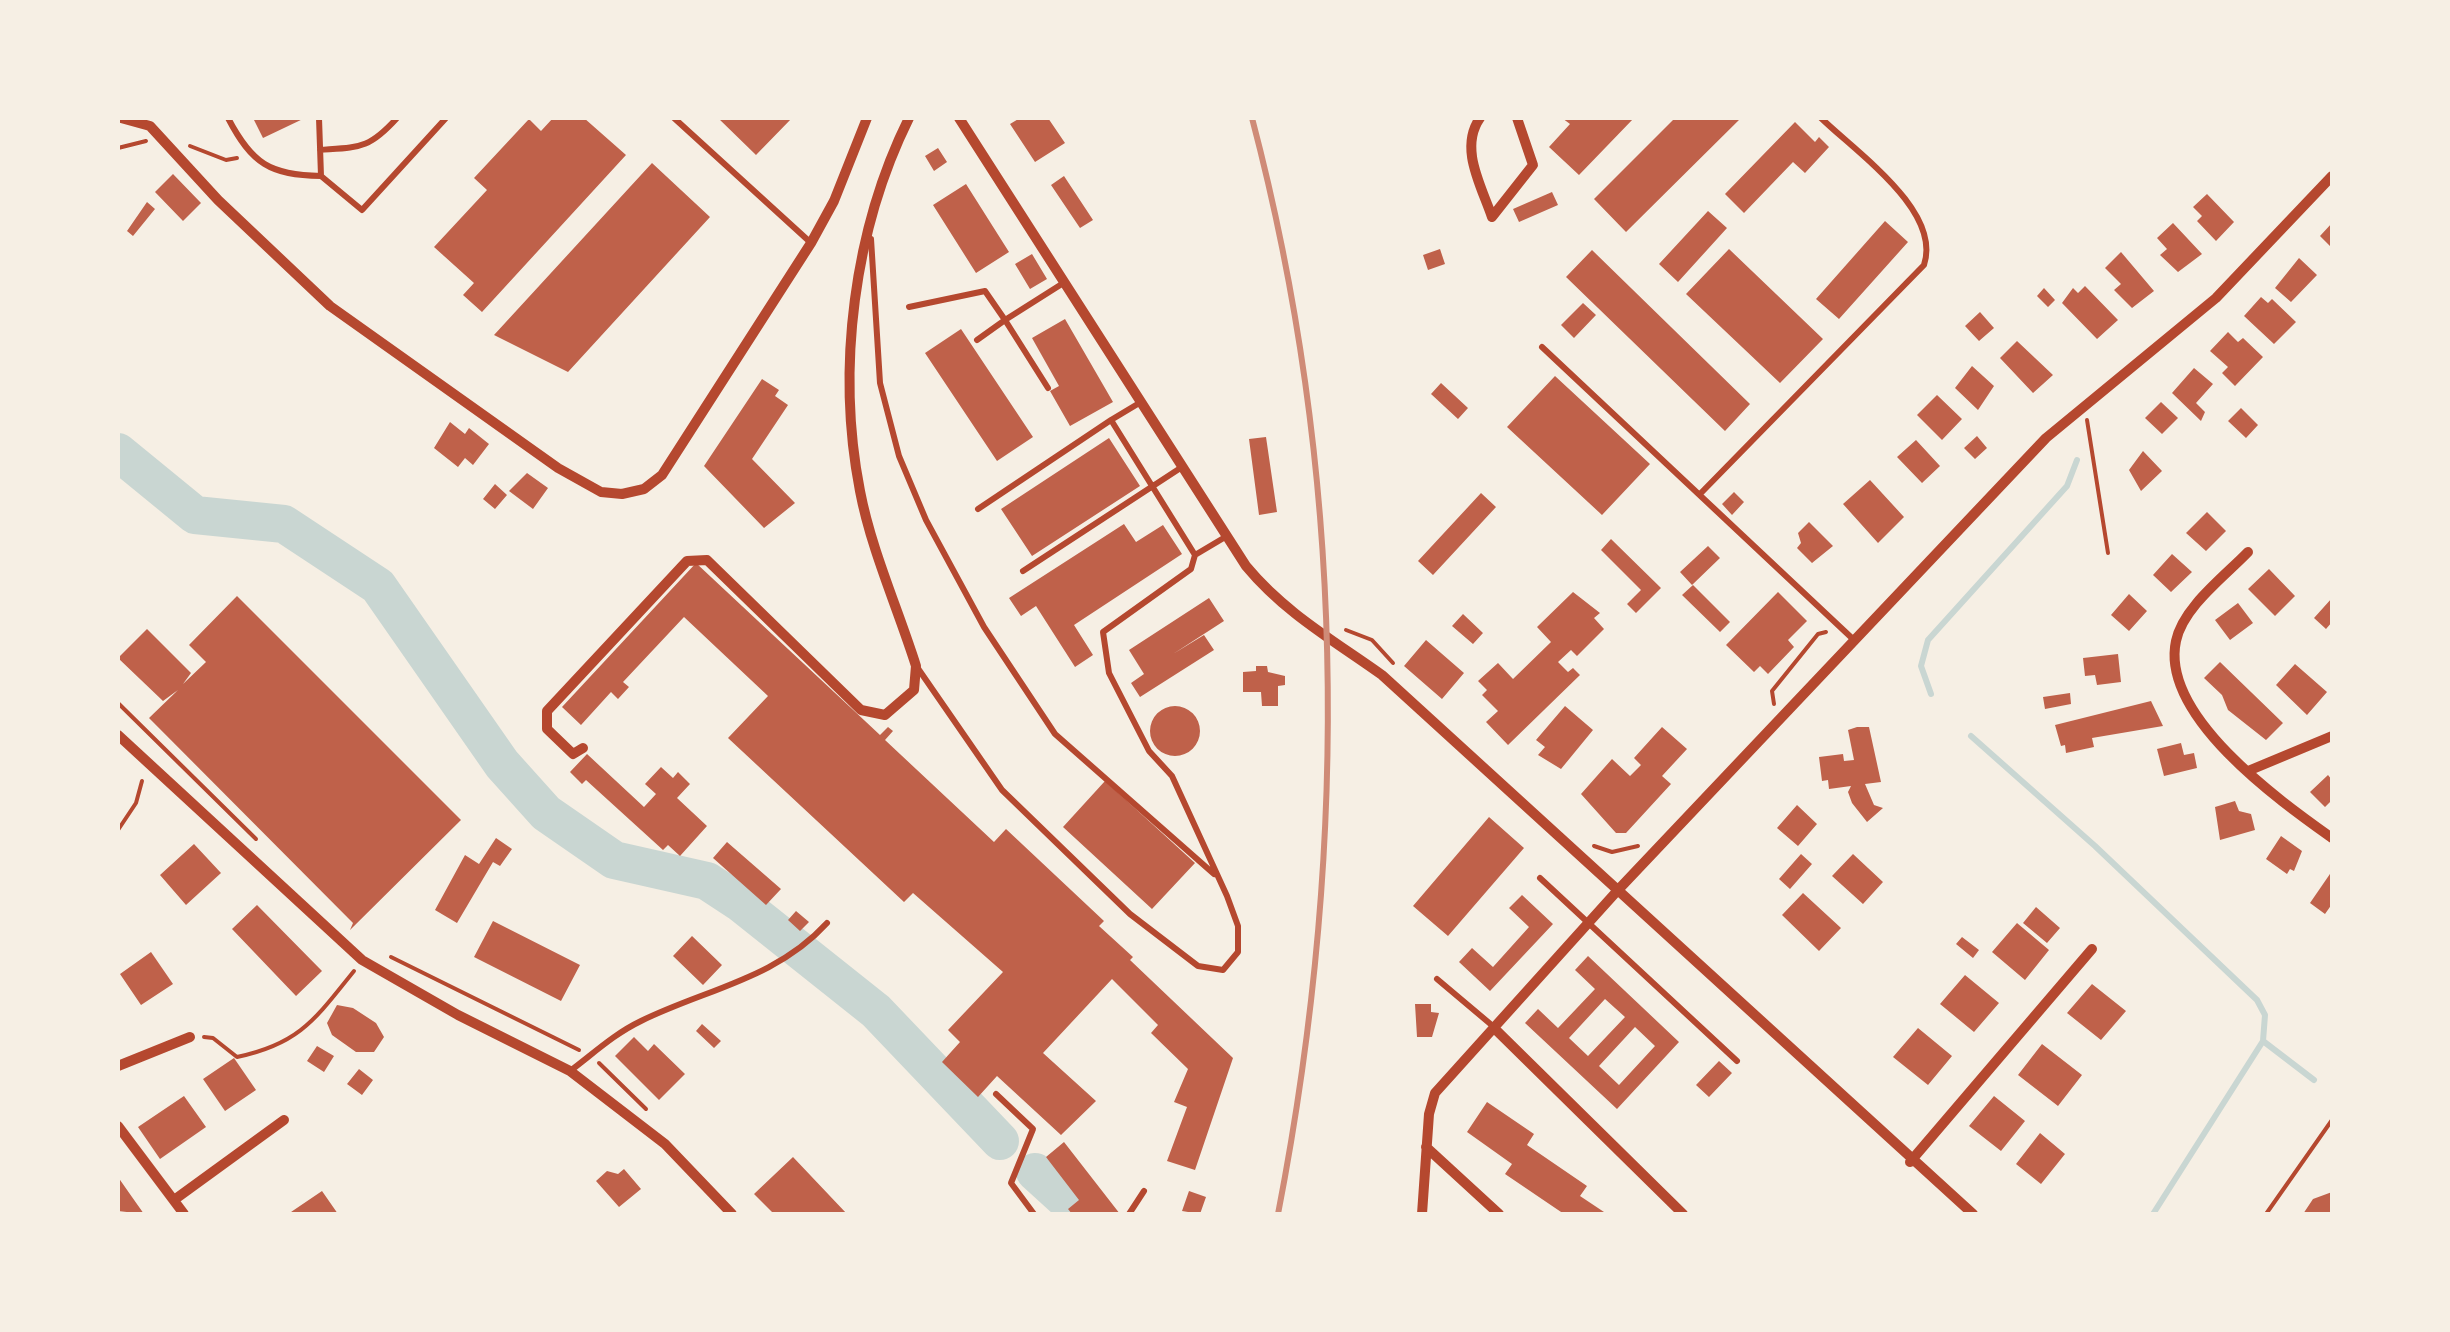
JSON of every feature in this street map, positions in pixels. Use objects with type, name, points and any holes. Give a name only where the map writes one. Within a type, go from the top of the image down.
[{"type":"street","points":[[121,118],[150,126],[218,200],[330,306],[558,468],[602,492],[622,494],[644,489],[662,475],[811,243],[834,201],[867,118]]},
{"type":"street","points":[[583,748],[574,754],[547,729],[547,711],[687,561],[707,560],[861,710],[886,715],[914,690],[916,666],[860,492],[850,398],[852,314],[875,204],[909,118]]},
{"type":"street","points":[[959,118],[1227,536],[1272,597],[1298,621],[1330,637],[1382,674],[1910,1162],[1972,1214]]},
{"type":"street","points":[[1480,118],[1472,130],[1470,151],[1492,217],[1534,165],[1517,118]]},
{"type":"street","points":[[1422,1214],[1426,1147],[1435,1093],[1588,922],[2022,462],[2081,408],[2216,298],[2332,176]]},
{"type":"street","points":[[2248,552],[2204,598],[2176,642],[2182,681],[2195,712],[2227,755],[2332,838]]},
{"type":"street","points":[[118,735],[362,960],[458,1015],[570,1070],[665,1144],[732,1214]]},
{"type":"street","points":[[2248,772],[2332,736]]},
{"type":"street","points":[[1910,1162],[2092,949]]},
{"type":"street","points":[[1494,1028],[1683,1214]]},
{"type":"street","points":[[118,1066],[190,1037]]},
{"type":"street","points":[[174,1200],[284,1120]]},
{"type":"street","points":[[118,1126],[184,1214]]},
{"type":"street","points":[[1426,1147],[1499,1214]]},
{"type":"lane","points":[[228,118],[253,155],[285,176],[321,176],[362,210],[446,118]]},
{"type":"lane","points":[[318,118],[321,176]]},
{"type":"lane","points":[[320,150],[364,146],[376,140],[397,118]]},
{"type":"lane","points":[[674,118],[811,243]]},
{"type":"lane","points":[[1700,494],[1924,265],[1930,248],[1915,208],[1821,118]]},
{"type":"lane","points":[[875,204],[870,246],[880,383],[899,456],[926,520],[984,627],[1055,734],[1215,875]]},
{"type":"lane","points":[[977,340],[1066,282]]},
{"type":"lane","points":[[909,307],[985,292],[1048,388]]},
{"type":"lane","points":[[1542,348],[1854,640]]},
{"type":"lane","points":[[978,509],[1141,402]]},
{"type":"lane","points":[[1110,420],[1195,555]]},
{"type":"lane","points":[[1023,571],[1182,466]]},
{"type":"lane","points":[[916,666],[1002,790],[1130,914],[1198,966],[1223,970],[1238,952],[1238,926],[1172,776],[1150,751],[1109,673],[1103,632],[1191,569],[1195,555],[1227,536]]},
{"type":"lane","points":[[1540,878],[1736,1061]]},
{"type":"lane","points":[[570,1070],[616,1033],[724,990],[786,958],[809,943],[827,923]]},
{"type":"lane","points":[[1438,980],[1494,1028]]},
{"type":"lane","points":[[996,1094],[1033,1129],[1011,1183],[1034,1214]]},
{"type":"lane","points":[[1129,1214],[1144,1191]]},
{"type":"path","points":[[118,148],[163,139],[226,160],[253,155]]},
{"type":"path","points":[[2081,408],[2092,429],[2108,553]]},
{"type":"path","points":[[1339,626],[1372,640],[1394,664]]},
{"type":"path","points":[[118,702],[268,850]]},
{"type":"path","points":[[118,830],[136,803],[142,781]]},
{"type":"path","points":[[1577,852],[1586,842],[1612,852],[1644,844],[1654,853]]},
{"type":"path","points":[[376,949],[591,1055],[648,1110]]},
{"type":"path","points":[[190,1037],[213,1038],[236,1058],[253,1054],[309,1028],[362,960]]},
{"type":"path","points":[[2266,1214],[2332,1120]]},
{"type":"building","points":[[253,118],[305,118],[263,138]]},
{"type":"building","points":[[553,118],[584,118],[626,155],[482,312],[463,295],[474,283],[434,247],[487,190],[474,178],[529,119],[541,131]]},
{"type":"building","points":[[718,118],[792,118],[756,155]]},
{"type":"building","points":[[1020,118],[1048,118],[1065,143],[1035,162],[1010,124]]},
{"type":"building","points":[[1562,118],[1634,118],[1579,175],[1549,147],[1570,124]]},
{"type":"building","points":[[1675,118],[1741,118],[1626,232],[1594,199]]},
{"type":"building","points":[[1795,122],[1815,142],[1819,137],[1829,147],[1805,173],[1793,162],[1744,213],[1725,194]]},
{"type":"building","points":[[938,148],[947,162],[934,171],[925,156]]},
{"type":"building","points":[[652,163],[710,217],[568,372],[494,335]]},
{"type":"building","points":[[173,174],[201,203],[183,221],[155,192]]},
{"type":"building","points":[[1064,176],[1093,220],[1080,228],[1051,185]]},
{"type":"building","points":[[966,184],[1009,252],[976,273],[933,205]]},
{"type":"building","points":[[1552,192],[1558,205],[1519,222],[1513,209]]},
{"type":"building","points":[[2207,194],[2234,222],[2216,241],[2197,221],[2202,216],[2193,207]]},
{"type":"building","points":[[147,202],[155,209],[133,236],[127,231]]},
{"type":"building","points":[[1708,211],[1727,228],[1678,282],[1659,264]]},
{"type":"building","points":[[1885,221],[1908,242],[1839,319],[1816,299]]},
{"type":"building","points":[[2173,223],[2202,254],[2178,272],[2160,255],[2167,249],[2157,238]]},
{"type":"building","points":[[2332,223],[2332,248],[2320,236]]},
{"type":"building","points":[[1440,249],[1445,264],[1428,270],[1423,255]]},
{"type":"building","points":[[1729,249],[1823,339],[1780,383],[1686,294]]},
{"type":"building","points":[[1592,250],[1750,404],[1725,431],[1566,277]]},
{"type":"building","points":[[2121,252],[2154,291],[2132,308],[2114,290],[2121,284],[2105,268]]},
{"type":"building","points":[[1032,254],[1047,279],[1030,289],[1015,264]]},
{"type":"building","points":[[2299,258],[2317,275],[2291,302],[2275,288]]},
{"type":"building","points":[[2085,286],[2118,320],[2097,339],[2062,303],[2073,288],[2078,293]]},
{"type":"building","points":[[2044,288],[2055,300],[2048,307],[2037,296]]},
{"type":"building","points":[[2261,297],[2268,303],[2272,299],[2296,322],[2274,344],[2244,316]]},
{"type":"building","points":[[1583,303],[1596,315],[1574,338],[1561,325]]},
{"type":"building","points":[[1980,312],[1994,328],[1979,341],[1965,326]]},
{"type":"building","points":[[1065,319],[1113,402],[1070,426],[1050,391],[1059,386],[1032,338]]},
{"type":"building","points":[[961,329],[1033,437],[997,461],[925,353]]},
{"type":"building","points":[[2228,332],[2238,342],[2243,338],[2263,357],[2235,386],[2222,373],[2228,367],[2210,351]]},
{"type":"building","points":[[2017,341],[2053,375],[2033,393],[2000,358]]},
{"type":"building","points":[[1972,366],[1994,386],[1978,410],[1955,388]]},
{"type":"building","points":[[2194,368],[2213,384],[2196,403],[2205,412],[2201,421],[2172,393]]},
{"type":"building","points":[[1555,376],[1650,464],[1602,515],[1507,427]]},
{"type":"building","points":[[762,379],[779,390],[775,396],[788,405],[752,459],[795,503],[764,528],[704,466]]},
{"type":"building","points":[[1441,383],[1468,408],[1458,419],[1431,394]]},
{"type":"building","points":[[1937,395],[1962,419],[1942,440],[1917,415]]},
{"type":"building","points":[[2161,402],[2178,418],[2162,434],[2145,418]]},
{"type":"building","points":[[2241,408],[2258,425],[2246,438],[2228,421]]},
{"type":"building","points":[[450,422],[465,434],[469,428],[489,444],[473,465],[465,458],[458,467],[434,448]]},
{"type":"building","points":[[1977,436],[1987,448],[1975,459],[1964,448]]},
{"type":"building","points":[[1266,437],[1277,512],[1259,515],[1249,439]]},
{"type":"building","points":[[1109,438],[1140,486],[1032,556],[1001,509]]},
{"type":"building","points":[[1916,440],[1940,466],[1922,483],[1897,457]]},
{"type":"building","points":[[2143,451],[2162,471],[2141,491],[2129,470]]},
{"type":"building","points":[[527,473],[548,488],[533,509],[509,491]]},
{"type":"building","points":[[1870,480],[1904,517],[1878,543],[1843,504]]},
{"type":"building","points":[[495,484],[507,495],[495,509],[483,499]]},
{"type":"building","points":[[1734,492],[1744,502],[1732,515],[1722,504]]},
{"type":"building","points":[[1481,493],[1496,507],[1433,575],[1418,561]]},
{"type":"building","points":[[2207,512],[2226,531],[2206,551],[2186,533]]},
{"type":"building","points":[[1809,522],[1833,546],[1812,563],[1797,548],[1801,543],[1798,533]]},
{"type":"building","points":[[1124,524],[1136,542],[1163,525],[1182,554],[1074,625],[1093,655],[1075,667],[1036,606],[1021,616],[1009,598]]},
{"type":"building","points":[[1611,539],[1661,588],[1636,613],[1627,604],[1641,590],[1601,550]]},
{"type":"building","points":[[1708,546],[1720,558],[1692,585],[1680,572]]},
{"type":"building","points":[[2172,554],[2192,572],[2171,592],[2153,575]]},
{"type":"building","points":[[696,563],[880,735],[888,727],[893,731],[885,740],[994,842],[1006,829],[1104,921],[1099,926],[1133,957],[1130,960],[1233,1058],[1195,1170],[1167,1161],[1187,1107],[1174,1102],[1188,1069],[1151,1033],[1158,1025],[1112,979],[1043,1053],[1096,1101],[1061,1135],[997,1076],[978,1097],[942,1062],[960,1042],[948,1030],[1003,972],[913,893],[904,902],[728,738],[768,696],[684,617],[623,682],[629,687],[618,699],[611,692],[581,725],[562,707]]},
{"type":"building","points":[[2269,569],[2295,596],[2275,616],[2248,589]]},
{"type":"building","points":[[1693,585],[1730,622],[1720,632],[1682,595]]},
{"type":"building","points":[[1573,592],[1600,613],[1594,618],[1604,629],[1577,656],[1571,650],[1558,662],[1568,672],[1573,668],[1580,675],[1508,745],[1486,722],[1498,711],[1482,695],[1487,690],[1478,681],[1498,663],[1513,679],[1551,642],[1537,627]]},
{"type":"building","points":[[1778,592],[1807,621],[1788,640],[1794,647],[1768,674],[1760,666],[1754,672],[1726,645]]},
{"type":"building","points":[[2129,594],[2147,611],[2129,631],[2111,615]]},
{"type":"building","points":[[237,596],[461,820],[350,930],[353,923],[149,718],[178,690],[163,701],[118,658],[147,629],[191,673],[183,684],[206,662],[189,645]]},
{"type":"building","points":[[1209,598],[1224,621],[1173,654],[1204,635],[1214,650],[1140,697],[1131,683],[1144,674],[1129,650]]},
{"type":"building","points":[[2332,598],[2332,622],[2326,629],[2314,618]]},
{"type":"building","points":[[2238,603],[2253,623],[2230,640],[2215,620]]},
{"type":"building","points":[[1463,614],[1483,633],[1473,644],[1452,626]]},
{"type":"building","points":[[1426,640],[1464,673],[1442,699],[1404,666]]},
{"type":"building","points":[[2118,654],[2121,682],[2097,685],[2095,675],[2085,676],[2083,658]]},
{"type":"building","points":[[2220,662],[2283,723],[2266,740],[2228,710],[2222,695],[2204,678]]},
{"type":"building","points":[[2295,664],[2327,692],[2307,715],[2276,685]]},
{"type":"building","points":[[1256,666],[1267,666],[1268,672],[1285,676],[1285,685],[1278,686],[1278,706],[1262,706],[1261,692],[1243,692],[1243,672],[1256,671]]},
{"type":"building","points":[[2070,693],[2071,704],[2045,709],[2043,697]]},
{"type":"building","points":[[2151,701],[2163,726],[2092,738],[2094,747],[2066,753],[2065,745],[2061,746],[2055,725]]},
{"type":"building","points":[[1175,706],[1193,713],[1200,731],[1193,749],[1175,756],[1157,749],[1150,731],[1157,713]]},
{"type":"building","points":[[1565,706],[1593,730],[1561,769],[1538,755],[1545,747],[1536,740]]},
{"type":"building","points":[[1662,727],[1687,749],[1662,776],[1671,784],[1626,833],[1616,833],[1581,794],[1612,759],[1630,776],[1641,765],[1634,758]]},
{"type":"building","points":[[1869,727],[1881,782],[1865,784],[1874,805],[1883,808],[1867,822],[1852,803],[1848,792],[1851,786],[1829,789],[1828,780],[1822,781],[1819,757],[1843,754],[1844,761],[1854,760],[1848,730]]},
{"type":"building","points":[[2181,743],[2184,755],[2194,753],[2197,768],[2164,776],[2157,749]]},
{"type":"building","points":[[587,754],[644,807],[656,794],[645,784],[661,767],[673,778],[678,772],[690,784],[677,798],[707,826],[680,856],[668,845],[663,850],[586,780],[582,784],[570,772]]},
{"type":"building","points":[[2328,775],[2332,780],[2332,800],[2325,807],[2310,792]]},
{"type":"building","points":[[1105,781],[1195,863],[1152,909],[1063,827]]},
{"type":"building","points":[[2235,801],[2239,811],[2251,814],[2255,830],[2220,840],[2215,807]]},
{"type":"building","points":[[1797,805],[1817,824],[1798,846],[1777,828]]},
{"type":"building","points":[[1489,817],[1524,848],[1448,936],[1413,906]]},
{"type":"building","points":[[2281,836],[2302,851],[2294,871],[2290,869],[2287,874],[2266,859]]},
{"type":"building","points":[[496,838],[512,849],[500,866],[493,862],[457,923],[435,910],[465,855],[479,864]]},
{"type":"building","points":[[727,842],[781,889],[766,905],[713,858]]},
{"type":"building","points":[[194,844],[221,873],[186,905],[160,875]]},
{"type":"building","points":[[1801,854],[1812,864],[1790,889],[1779,879]]},
{"type":"building","points":[[1853,854],[1883,882],[1863,904],[1832,876]]},
{"type":"building","points":[[2332,871],[2332,904],[2325,914],[2310,903]]},
{"type":"building","points":[[1803,893],[1841,928],[1819,951],[1782,915]]},
{"type":"building","points":[[1522,895],[1553,924],[1490,991],[1459,962],[1472,948],[1493,967],[1529,927],[1509,908]]},
{"type":"building","points":[[257,905],[322,971],[296,996],[232,929]]},
{"type":"building","points":[[2036,907],[2060,928],[2047,943],[2023,923]]},
{"type":"building","points":[[796,911],[809,922],[800,931],[788,920]]},
{"type":"building","points":[[493,921],[580,965],[561,1001],[474,957]]},
{"type":"building","points":[[2017,923],[2049,950],[2025,980],[1992,952]]},
{"type":"building","points":[[692,936],[722,965],[703,985],[673,956]]},
{"type":"building","points":[[1962,937],[1979,950],[1973,958],[1956,944]]},
{"type":"building","points":[[151,952],[173,984],[141,1005],[120,974]]},
{"type":"building","points":[[1588,956],[1679,1042],[1617,1109],[1525,1023],[1538,1009],[1558,1028],[1595,989],[1575,970]],"holes":[[[1605,999],[1625,1017],[1588,1056],[1569,1038]],[[1635,1027],[1655,1046],[1619,1085],[1599,1066]]]},
{"type":"building","points":[[1965,975],[1999,1003],[1974,1032],[1940,1004]]},
{"type":"building","points":[[2092,984],[2126,1011],[2101,1040],[2067,1013]]},
{"type":"building","points":[[1415,1004],[1431,1004],[1431,1012],[1439,1013],[1432,1037],[1417,1037]]},
{"type":"building","points":[[337,1005],[353,1008],[376,1023],[384,1037],[374,1052],[356,1052],[332,1035],[327,1023]]},
{"type":"building","points":[[702,1024],[721,1041],[714,1048],[696,1031]]},
{"type":"building","points":[[1918,1028],[1952,1056],[1928,1085],[1893,1057]]},
{"type":"building","points":[[634,1037],[648,1051],[654,1044],[685,1074],[659,1100],[615,1056]]},
{"type":"building","points":[[2042,1044],[2082,1075],[2058,1106],[2018,1075]]},
{"type":"building","points":[[317,1046],[334,1056],[324,1072],[307,1061]]},
{"type":"building","points":[[234,1058],[256,1090],[225,1111],[203,1079]]},
{"type":"building","points":[[1719,1061],[1732,1073],[1709,1097],[1696,1085]]},
{"type":"building","points":[[359,1069],[373,1080],[362,1095],[347,1084]]},
{"type":"building","points":[[184,1096],[206,1127],[160,1159],[138,1127]]},
{"type":"building","points":[[1994,1096],[2025,1121],[2001,1151],[1969,1126]]},
{"type":"building","points":[[1487,1102],[1534,1134],[1527,1145],[1587,1186],[1580,1196],[1607,1214],[1564,1214],[1505,1174],[1512,1164],[1467,1132]]},
{"type":"building","points":[[2040,1133],[2065,1154],[2041,1184],[2016,1164]]},
{"type":"building","points":[[1064,1142],[1120,1214],[1072,1214],[1068,1209],[1079,1200],[1046,1157]]},
{"type":"building","points":[[793,1157],[847,1214],[774,1214],[754,1194]]},
{"type":"building","points":[[624,1169],[641,1189],[619,1207],[596,1181],[607,1171],[618,1174]]},
{"type":"building","points":[[118,1177],[132,1197],[144,1214],[118,1211]]},
{"type":"building","points":[[322,1191],[338,1214],[292,1214],[291,1212]]},
{"type":"building","points":[[1189,1191],[1206,1197],[1200,1214],[1182,1211]]},
{"type":"building","points":[[2332,1192],[2332,1214],[2303,1214],[2313,1199]]},
{"type":"waterway","points":[[118,452],[195,515],[284,524],[378,586],[502,764],[546,813],[614,860],[707,881],[739,902],[876,1011],[1000,1141]]},
{"type":"waterway","points":[[1931,694],[1921,666],[1928,640],[2067,486],[2077,460]]},
{"type":"waterway","points":[[1971,736],[2095,846],[2257,1000],[2265,1015],[2263,1041],[2153,1214]]},
{"type":"waterway","points":[[2263,1041],[2314,1080]]},
{"type":"waterway","points":[[1035,1172],[1068,1202]]},
{"type":"railway","points":[[1252,118],[1283,254],[1306,390],[1321,527],[1327,664],[1326,802],[1317,939],[1301,1077],[1278,1214]]}]
